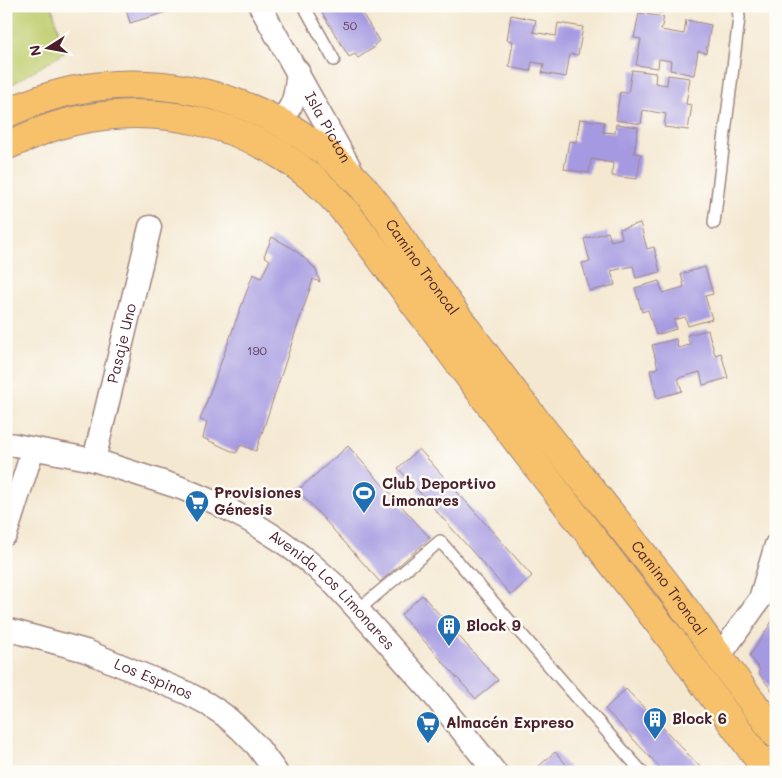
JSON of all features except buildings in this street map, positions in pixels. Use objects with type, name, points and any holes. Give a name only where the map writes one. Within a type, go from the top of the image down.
[{"type":"main road","name":"Camino Troncal","points":[[6,114],[63,92],[107,85],[162,85],[189,89],[248,106],[280,121],[308,138],[328,154],[358,182],[380,208],[398,236],[486,357],[662,579],[775,731]]},
{"type":"main road","name":"Camino Troncal","points":[[6,146],[48,128],[98,116],[123,114],[174,116],[204,122],[233,131],[261,143],[312,177],[334,198],[353,221],[518,442],[699,676],[768,772]]},
{"type":"street","name":"Isla Picton","points":[[260,6],[358,182]]},
{"type":"street","name":"Isla Picton","points":[[280,121],[287,114],[294,101],[298,72]]},
{"type":"street","name":"Pasaje Uno","points":[[94,460],[150,227]]},
{"type":"street","name":"Avenida Los Limonares","points":[[6,444],[94,460],[181,488],[216,503],[280,540],[334,584],[427,687],[495,772]]},
{"type":"street","points":[[6,534],[33,449]]},
{"type":"street","points":[[719,657],[760,599],[776,545]]},
{"type":"street","name":"Los Espinos","points":[[6,629],[86,651],[187,693],[206,703],[240,729],[276,772]]},
{"type":"lane","points":[[304,6],[334,60]]},
{"type":"lane","points":[[714,223],[739,18],[738,6]]},
{"type":"lane","points":[[358,610],[440,541],[642,772]]},
{"type":"green space","points":[[6,6],[52,6],[64,53],[6,88]]},
{"type":"place","name":"Club Deportivo Limonares","points":[[364,514]]},
{"type":"place","name":"Provisiones Génesis","points":[[197,523]]},
{"type":"place","name":"Block 9","points":[[449,647]]},
{"type":"place","name":"Block 6","points":[[655,740]]},
{"type":"place","name":"Almacén Expreso","points":[[428,744]]}]
